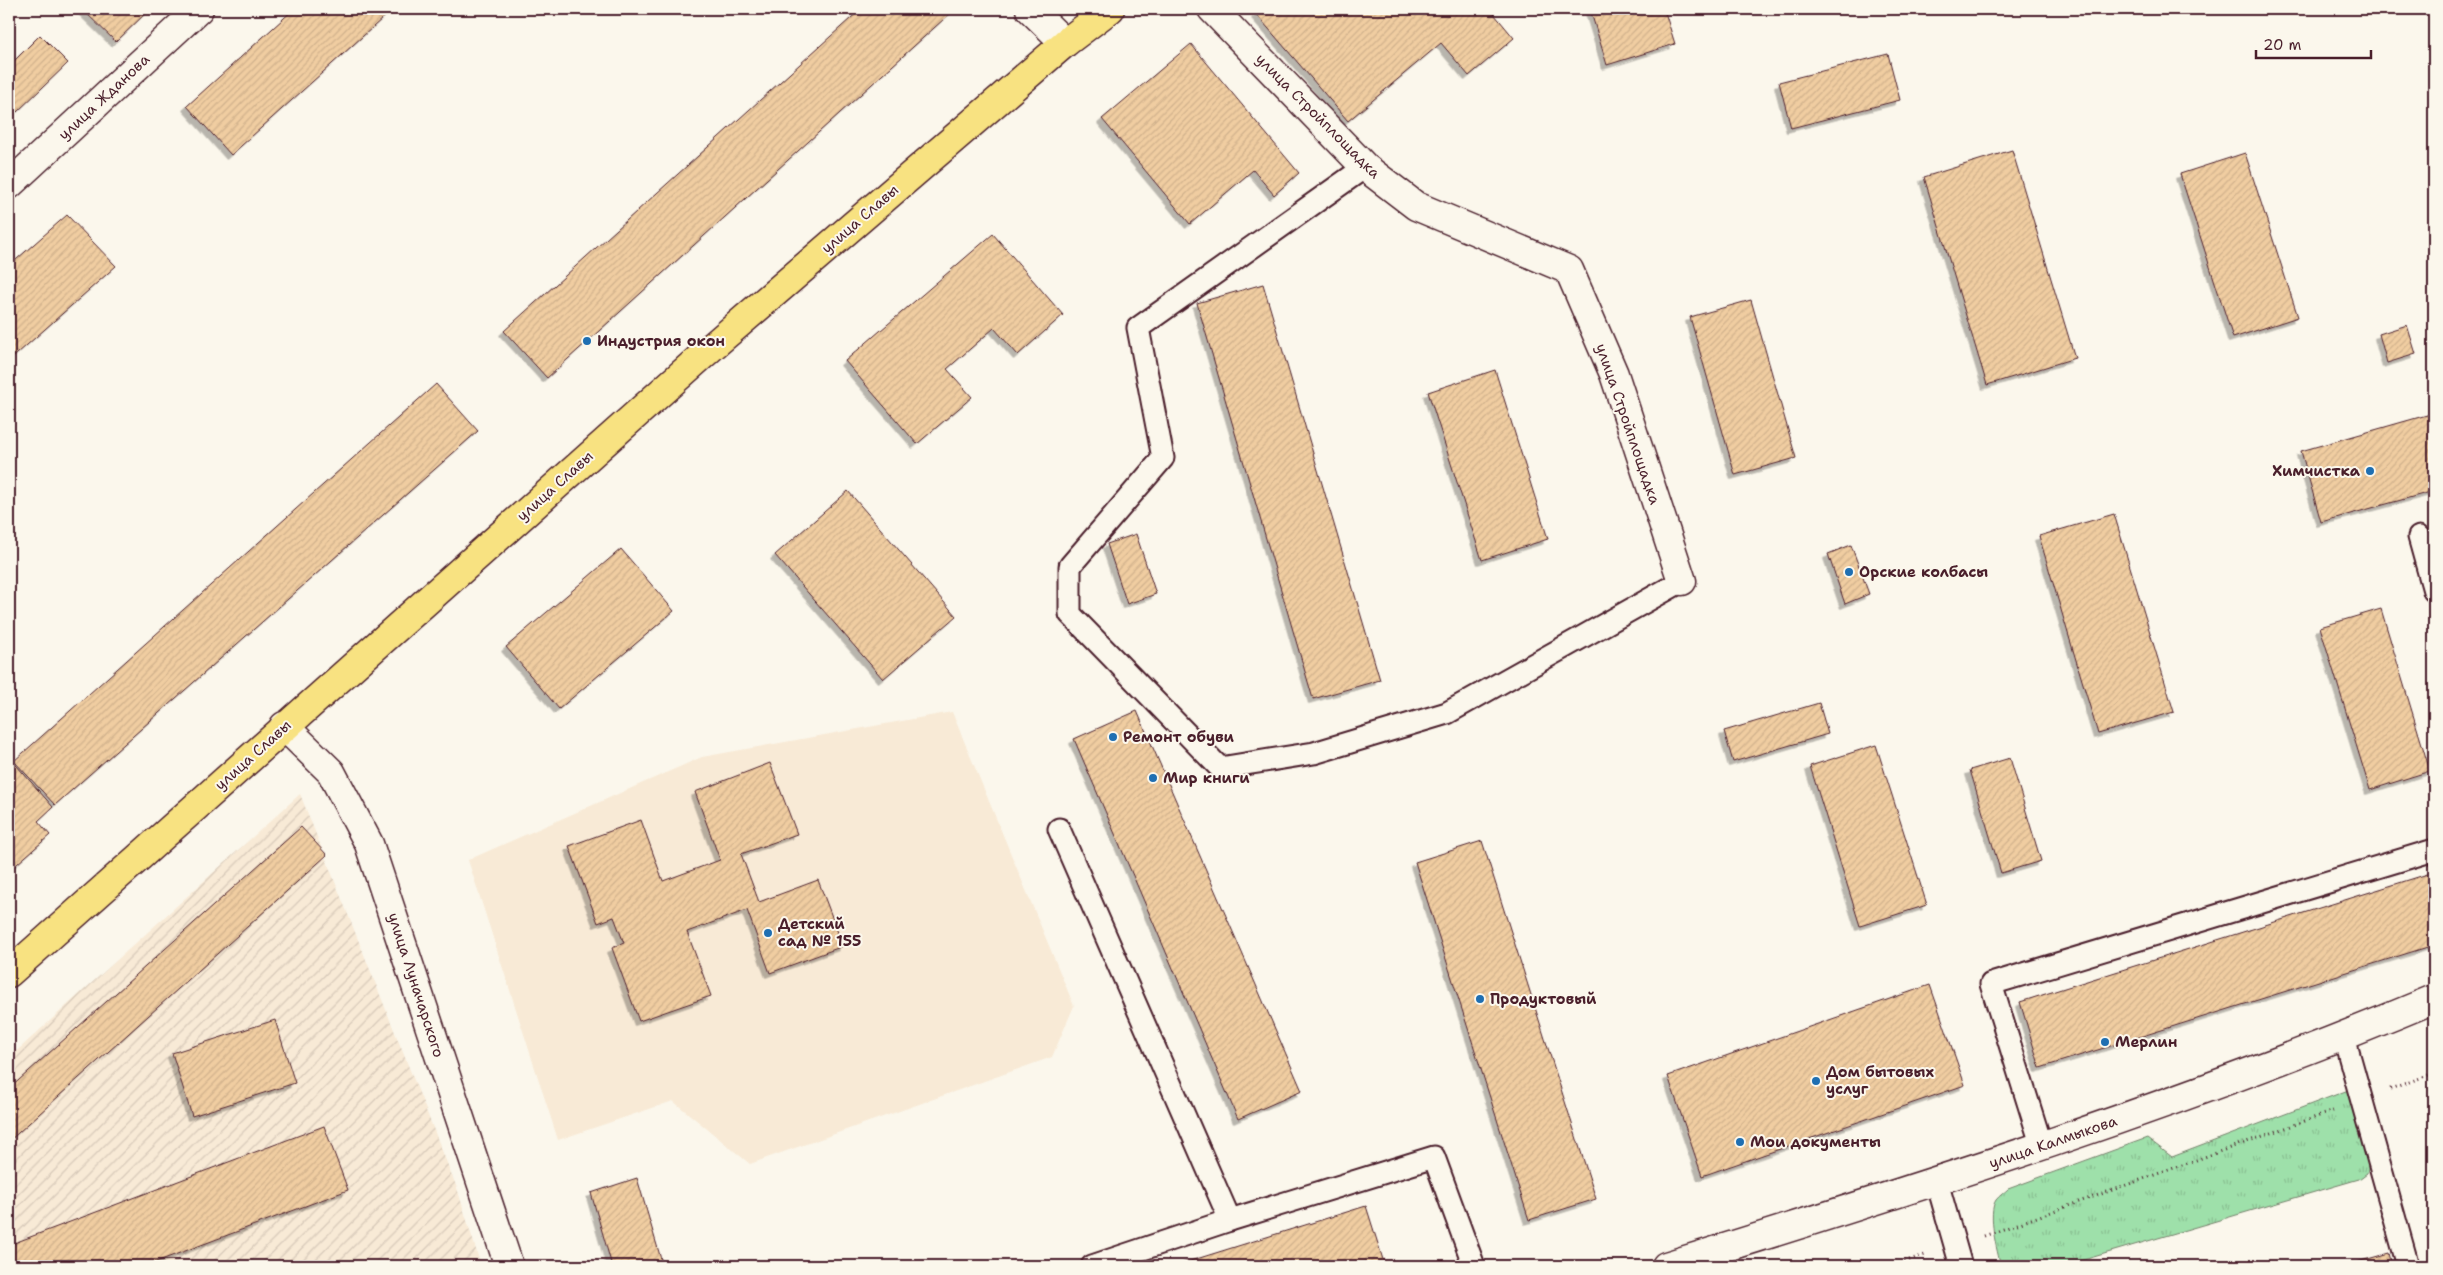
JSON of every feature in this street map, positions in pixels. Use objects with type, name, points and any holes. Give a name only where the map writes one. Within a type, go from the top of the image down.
[{"type":"main road","name":"улица Славы","points":[[9,973],[284,726],[713,346],[1065,42],[1110,9]]},
{"type":"street","name":"улица Жданова","points":[[9,185],[199,9]]},
{"type":"street","points":[[1030,9],[1065,42]]},
{"type":"street","name":"улица Стройплощадка","points":[[1212,9],[1365,168],[1416,206],[1569,270],[1614,374],[1682,581]]},
{"type":"street","name":"улица Луначарского","points":[[284,726],[331,772],[369,844],[509,1266]]},
{"type":"street","name":"улица Калмыкова","points":[[1666,1266],[1937,1182],[2042,1147],[2344,1037],[2434,999]]},
{"type":"lane","points":[[1365,168],[1138,328],[1164,458],[1070,566],[1070,614],[1220,768],[1314,753],[1447,713],[1682,581]]},
{"type":"lane","points":[[2419,537],[2434,590]]},
{"type":"lane","points":[[1059,829],[1230,1220]]},
{"type":"lane","points":[[2042,1147],[1992,984],[2434,850]]},
{"type":"lane","points":[[2344,1037],[2408,1266]]},
{"type":"lane","points":[[1092,1266],[1230,1220],[1434,1157],[1474,1266]]},
{"type":"lane","points":[[1937,1182],[1958,1256]]},
{"type":"path","points":[[1890,1266],[1958,1256],[2434,1073]]},
{"type":"shaded area","name":"Детский сад № 155","points":[[952,712],[1074,1006],[1052,1057],[750,1164],[673,1101],[558,1140],[468,860],[702,757]]},
{"type":"shaded area","points":[[300,794],[457,1188],[481,1266],[9,1266],[9,1058]]},
{"type":"green space","points":[[2351,1089],[2370,1160],[2367,1173],[2359,1179],[2063,1266],[2001,1266],[1992,1214],[1996,1200],[2008,1189],[2147,1138],[2172,1157]]},
{"type":"building","points":[[82,9],[150,9],[116,42]]},
{"type":"building","points":[[294,9],[393,9],[231,155],[187,106]]},
{"type":"building","points":[[861,9],[955,9],[547,378],[504,331]]},
{"type":"building","points":[[1262,9],[1490,9],[1514,38],[1469,76],[1441,43],[1348,121],[1256,14]]},
{"type":"building","points":[[1590,9],[1664,9],[1675,44],[1607,65]]},
{"type":"building","points":[[40,35],[68,63],[17,112],[9,104],[9,66]]},
{"type":"building","points":[[1191,44],[1299,173],[1274,195],[1253,170],[1190,224],[1102,119]]},
{"type":"building","points":[[1888,54],[1900,100],[1791,128],[1779,82]]},
{"type":"building","points":[[2012,150],[2075,358],[1987,385],[1924,177]]},
{"type":"building","points":[[2245,153],[2298,317],[2233,338],[2180,174]]},
{"type":"building","points":[[67,215],[116,266],[9,361],[9,266]]},
{"type":"building","points":[[993,234],[1063,315],[1018,355],[994,328],[947,369],[972,397],[917,444],[845,361]]},
{"type":"building","points":[[1263,284],[1380,680],[1313,699],[1197,303]]},
{"type":"building","points":[[1751,300],[1796,458],[1735,475],[1690,317]]},
{"type":"building","points":[[2407,325],[2416,354],[2387,363],[2379,334]]},
{"type":"building","points":[[1495,370],[1548,539],[1482,560],[1428,392]]},
{"type":"building","points":[[436,384],[478,431],[55,805],[14,761]]},
{"type":"building","name":"Химчистка","points":[[2434,413],[2434,491],[2321,522],[2301,451]]},
{"type":"building","points":[[848,491],[956,616],[883,679],[775,555]]},
{"type":"building","points":[[2114,514],[2174,712],[2098,734],[2039,536]]},
{"type":"building","points":[[1136,534],[1156,594],[1127,604],[1107,544]]},
{"type":"building","points":[[1851,545],[1869,594],[1845,604],[1828,554]]},
{"type":"building","points":[[621,549],[674,611],[559,709],[506,647]]},
{"type":"building","points":[[2381,609],[2430,771],[2370,790],[2320,627]]},
{"type":"building","points":[[1819,703],[1828,734],[1733,762],[1724,731]]},
{"type":"building","points":[[1137,711],[1302,1091],[1238,1119],[1074,739]]},
{"type":"building","points":[[1876,745],[1927,905],[1860,926],[1810,766]]},
{"type":"building","points":[[9,757],[53,807],[38,821],[50,835],[9,871]]},
{"type":"building","points":[[2010,758],[2041,861],[2001,873],[1970,770]]},
{"type":"building","points":[[770,763],[797,834],[741,854],[759,902],[818,880],[843,946],[770,973],[747,910],[687,932],[711,996],[639,1021],[612,948],[624,943],[614,917],[598,923],[569,846],[641,820],[663,881],[720,860],[695,792]]},
{"type":"building","points":[[301,827],[327,855],[9,1141],[9,1089]]},
{"type":"building","points":[[1482,841],[1596,1199],[1529,1220],[1415,862]]},
{"type":"building","points":[[2434,872],[2434,945],[2040,1068],[2020,1002]]},
{"type":"building","name":"Дом бытовых услуг","points":[[1930,985],[1965,1085],[1702,1176],[1668,1076]]},
{"type":"building","points":[[275,1020],[295,1083],[192,1116],[172,1053]]},
{"type":"building","points":[[324,1126],[348,1190],[145,1266],[9,1266],[9,1245]]},
{"type":"building","points":[[637,1178],[663,1266],[612,1266],[591,1193]]},
{"type":"building","points":[[1366,1206],[1385,1266],[1174,1266]]},
{"type":"building","points":[[2389,1253],[2392,1266],[2343,1266]]},
{"type":"place","name":"Индустрия окон","points":[[587,341]]},
{"type":"place","name":"Химчистка","points":[[2370,471]]},
{"type":"place","name":"Орские колбасы","points":[[1849,572]]},
{"type":"place","name":"Ремонт обуви","points":[[1113,737]]},
{"type":"place","name":"Мир книги","points":[[1153,778]]},
{"type":"place","name":"Детский сад № 155","points":[[768,933]]},
{"type":"place","name":"Продуктовый","points":[[1480,999]]},
{"type":"place","name":"Мерлин","points":[[2105,1042]]},
{"type":"place","name":"Дом бытовых услуг","points":[[1816,1081]]},
{"type":"place","name":"Мои документы","points":[[1740,1142]]}]
